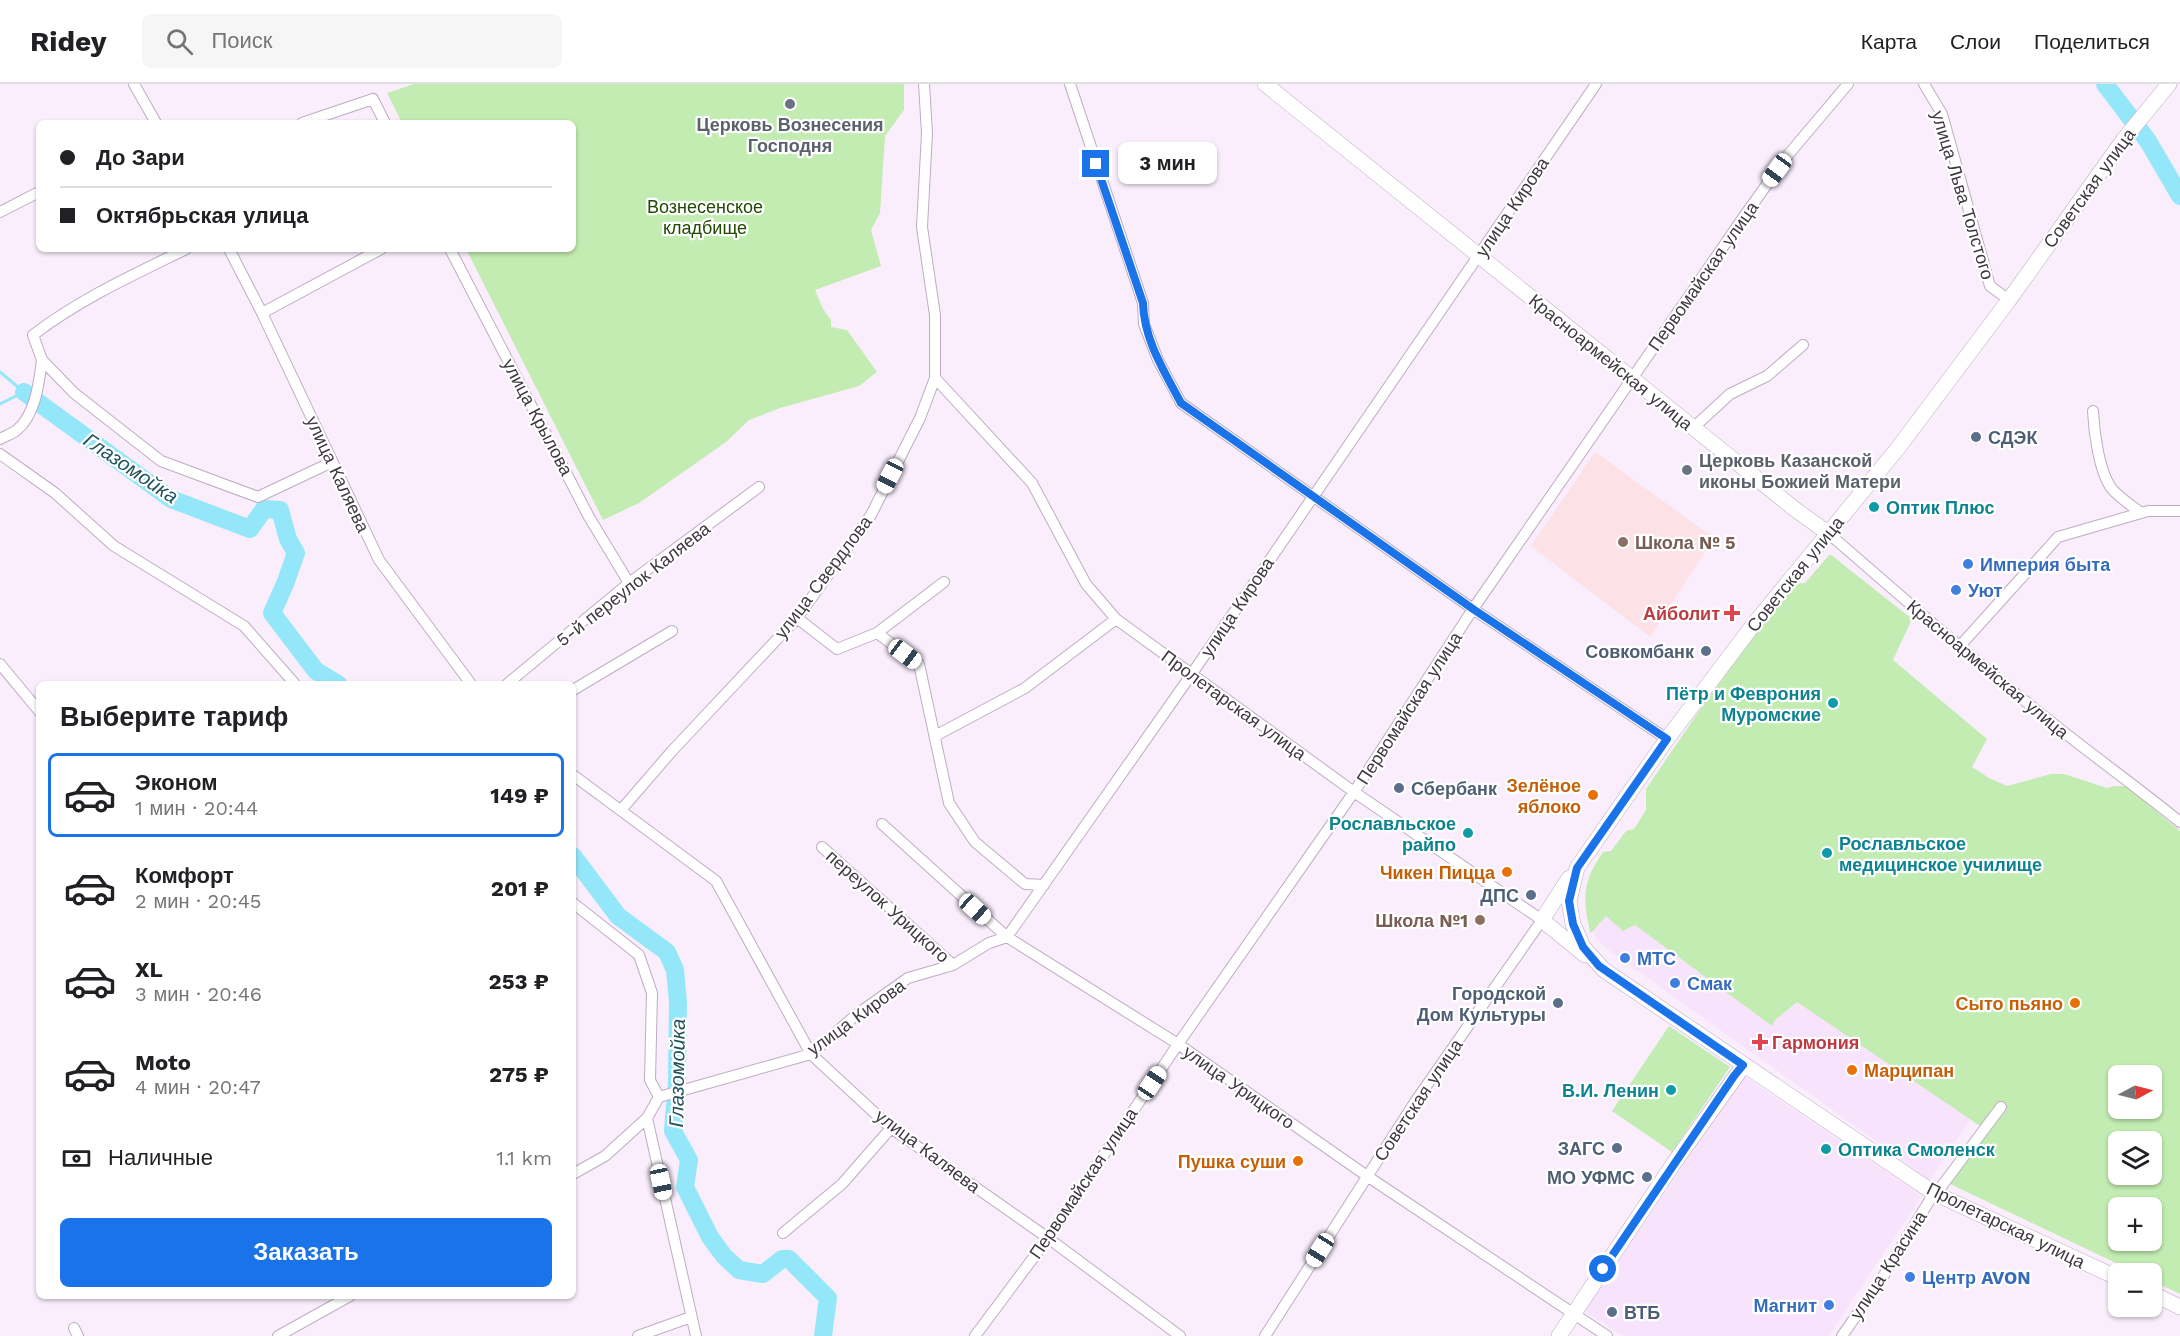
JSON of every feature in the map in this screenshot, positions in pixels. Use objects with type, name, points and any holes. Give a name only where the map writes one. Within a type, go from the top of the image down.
[{"type":"main road","name":"Красноармейская улица","points":[[1265,84],[1478,257],[1828,533]]},
{"type":"main road","name":"Советская улица","points":[[1542,920],[1667,739],[1754,624],[1898,448],[2009,300],[2124,139],[2169,84]]},
{"type":"main road","name":"Советская улица","points":[[1569,901],[1577,868]]},
{"type":"main road","name":"Пролетарская улица","points":[[1569,901],[1573,924],[1583,947],[1599,966]]},
{"type":"main road","name":"Пролетарская улица","points":[[1542,920],[1599,966],[1934,1193],[2108,1273]]},
{"type":"main road","points":[[1559,1336],[1743,1065]]},
{"type":"main road","points":[[2162,1298],[2180,1307]]},
{"type":"street","points":[[134,84],[154,120]]},
{"type":"street","name":"улица Свердлова","points":[[621,810],[672,751],[797,618],[871,515],[920,418],[935,378],[935,315],[922,227],[927,133],[924,84]]},
{"type":"street","points":[[1070,84],[1143,303],[1144,324],[1158,360],[1181,403],[1473,609],[1667,739]]},
{"type":"street","name":"улица Кирова","points":[[659,1096],[811,1054],[856,1015],[908,978],[953,965],[989,943],[1007,937],[1191,675],[1596,84]]},
{"type":"street","name":"Первомайская улица","points":[[975,1336],[1048,1238],[1178,1044],[1354,792],[1473,609],[1632,377],[1788,155],[1848,84]]},
{"type":"street","name":"улица Льва Толстого","points":[[1924,84],[1942,114],[1990,286],[2009,300]]},
{"type":"street","points":[[311,120],[373,99],[384,120]]},
{"type":"street","points":[[0,212],[36,194]]},
{"type":"street","points":[[180,252],[105,288],[57,317],[33,335],[42,360],[74,393],[161,461],[258,497],[332,462]]},
{"type":"street","name":"улица Каляева","points":[[231,252],[262,313],[379,560],[469,681]]},
{"type":"street","points":[[262,313],[375,252]]},
{"type":"street","name":"улица Крылова","points":[[452,252],[590,517],[629,583]]},
{"type":"street","points":[[1693,428],[1730,394],[1767,376],[1803,345]]},
{"type":"street","points":[[0,439],[18,430],[33,407],[38,393],[42,360]]},
{"type":"street","name":"Пролетарская улица","points":[[935,378],[1032,483],[1086,584],[1116,619],[1354,792],[1542,920]]},
{"type":"street","points":[[2093,411],[2099,454],[2105,476],[2111,488],[2141,513]]},
{"type":"street","points":[[0,454],[55,493],[114,546],[244,626],[292,681]]},
{"type":"street","name":"5-й переулок Каляева","points":[[511,681],[629,583],[759,487]]},
{"type":"street","points":[[1959,647],[2058,537],[2148,511],[2180,511]]},
{"type":"street","name":"Красноармейская улица","points":[[1828,533],[1959,647],[2180,822]]},
{"type":"street","points":[[797,618],[837,649],[877,633],[944,582]]},
{"type":"street","points":[[934,736],[1024,688],[1116,619]]},
{"type":"street","points":[[576,688],[672,631]]},
{"type":"street","points":[[877,633],[919,664],[949,803],[975,842],[1025,884],[1044,885]]},
{"type":"street","points":[[0,664],[36,707]]},
{"type":"street","name":"улица Каляева","points":[[576,777],[716,881],[811,1054],[891,1128],[1048,1238],[1180,1336]]},
{"type":"street","name":"улица Урицкого","points":[[882,824],[1007,937],[1178,1044],[1367,1176],[1607,1336]]},
{"type":"street","name":"переулок Урицкого","points":[[822,847],[953,965]]},
{"type":"street","points":[[576,905],[639,955],[651,993],[650,1080],[659,1096],[647,1118],[605,1156],[576,1172]]},
{"type":"street","name":"Советская улица","points":[[1265,1336],[1415,1102],[1542,920]]},
{"type":"street","name":"улица Красина","points":[[1842,1336],[1881,1280],[1934,1193],[1941,1187],[2001,1107]]},
{"type":"street","points":[[647,1118],[696,1336]]},
{"type":"street","points":[[783,1233],[842,1184],[891,1128]]},
{"type":"street","points":[[278,1336],[345,1299]]},
{"type":"street","points":[[638,1336],[691,1317]]},
{"type":"shaded area","name":"Школа № 5","points":[[1595,452],[1714,538],[1650,637],[1531,546]]},
{"type":"shaded area","points":[[1606,916],[1635,925],[1772,1025],[1797,1002],[1971,1119],[1930,1180],[1611,952],[1597,940],[1593,931]]},
{"type":"shaded area","points":[[1744,1076],[1922,1196],[1829,1336],[1623,1336],[1585,1311]]},
{"type":"green space","name":"Вознесенское кладбище","points":[[414,84],[904,84],[904,110],[885,136],[880,213],[871,230],[881,266],[815,290],[823,309],[831,320],[831,327],[847,330],[877,372],[859,386],[780,408],[749,420],[726,442],[639,503],[603,520],[468,252],[576,252],[576,120],[400,120],[387,93]]},
{"type":"green space","points":[[1830,554],[1912,619],[1893,660],[1987,739],[1972,767],[1989,778],[2007,786],[2051,774],[2064,774],[2107,788],[2126,786],[2180,831],[2180,1294],[2162,1285],[2162,1263],[2116,1263],[1948,1183],[1983,1128],[1797,1002],[1775,1020],[1772,1026],[1635,925],[1623,931],[1606,916],[1591,933],[1585,899],[1588,881],[1596,862],[1603,852],[1611,851],[1626,831],[1634,829],[1646,810],[1646,789],[1699,711],[1792,584],[1805,583]]},
{"type":"green space","points":[[1669,1026],[1730,1067],[1672,1152],[1612,1111]]},
{"type":"waterway","points":[[2105,84],[2148,141],[2180,196]]},
{"type":"waterway","name":"Глазомойка","points":[[0,372],[24,392],[0,404]]},
{"type":"waterway","name":"Глазомойка","points":[[24,392],[171,499],[250,529],[264,509],[280,510],[288,539],[296,553],[272,613],[316,671],[333,681]]},
{"type":"waterway","name":"Глазомойка","points":[[576,860],[618,916],[667,952],[675,970],[678,1002],[677,1082],[673,1131],[689,1160],[685,1187],[710,1237],[724,1256],[739,1270],[763,1274],[782,1259],[789,1259],[828,1298],[823,1336]]},
{"type":"place","name":"Церковь Вознесения Господня","points":[[790,104]]},
{"type":"place","name":"СДЭК","points":[[1976,437]]},
{"type":"place","name":"Церковь Казанской иконы Божией Матери","points":[[1687,470]]},
{"type":"place","name":"Оптик Плюс","points":[[1874,507]]},
{"type":"place","name":"Школа № 5","points":[[1623,542]]},
{"type":"place","name":"Империя быта","points":[[1968,564]]},
{"type":"place","name":"Уют","points":[[1956,590]]},
{"type":"place","name":"Айболит","points":[[1732,613]]},
{"type":"place","name":"Совкомбанк","points":[[1706,651]]},
{"type":"place","name":"Пётр и Феврония Муромские","points":[[1833,703]]},
{"type":"place","name":"Сбербанк","points":[[1399,788]]},
{"type":"place","name":"Зелёное яблоко","points":[[1593,795]]},
{"type":"place","name":"Рославльское райпо","points":[[1468,833]]},
{"type":"place","name":"Рославльское медицинское училище","points":[[1827,853]]},
{"type":"place","name":"Чикен Пицца","points":[[1507,872]]},
{"type":"place","name":"ДПС","points":[[1531,895]]},
{"type":"place","name":"Школа №1","points":[[1480,920]]},
{"type":"place","name":"МТС","points":[[1625,958]]},
{"type":"place","name":"Смак","points":[[1675,983]]},
{"type":"place","name":"Городской Дом Культуры","points":[[1558,1003]]},
{"type":"place","name":"Сыто пьяно","points":[[2075,1003]]},
{"type":"place","name":"Гармония","points":[[1760,1042]]},
{"type":"place","name":"Марципан","points":[[1852,1070]]},
{"type":"place","name":"В.И. Ленин","points":[[1671,1090]]},
{"type":"place","name":"ЗАГС","points":[[1617,1148]]},
{"type":"place","name":"Оптика Смоленск","points":[[1826,1149]]},
{"type":"place","name":"Пушка суши","points":[[1298,1161]]},
{"type":"place","name":"МО УФМС","points":[[1647,1177]]},
{"type":"place","name":"Центр AVON","points":[[1910,1277]]},
{"type":"place","name":"Магнит","points":[[1829,1305]]},
{"type":"place","name":"ВТБ","points":[[1612,1312]]},
{"type":"route","points":[[1096,164],[1143,303],[1144,324],[1158,360],[1181,403],[1473,609],[1667,739],[1577,868],[1569,901],[1573,924],[1583,947],[1599,966],[1743,1065],[1603,1269]]}]
